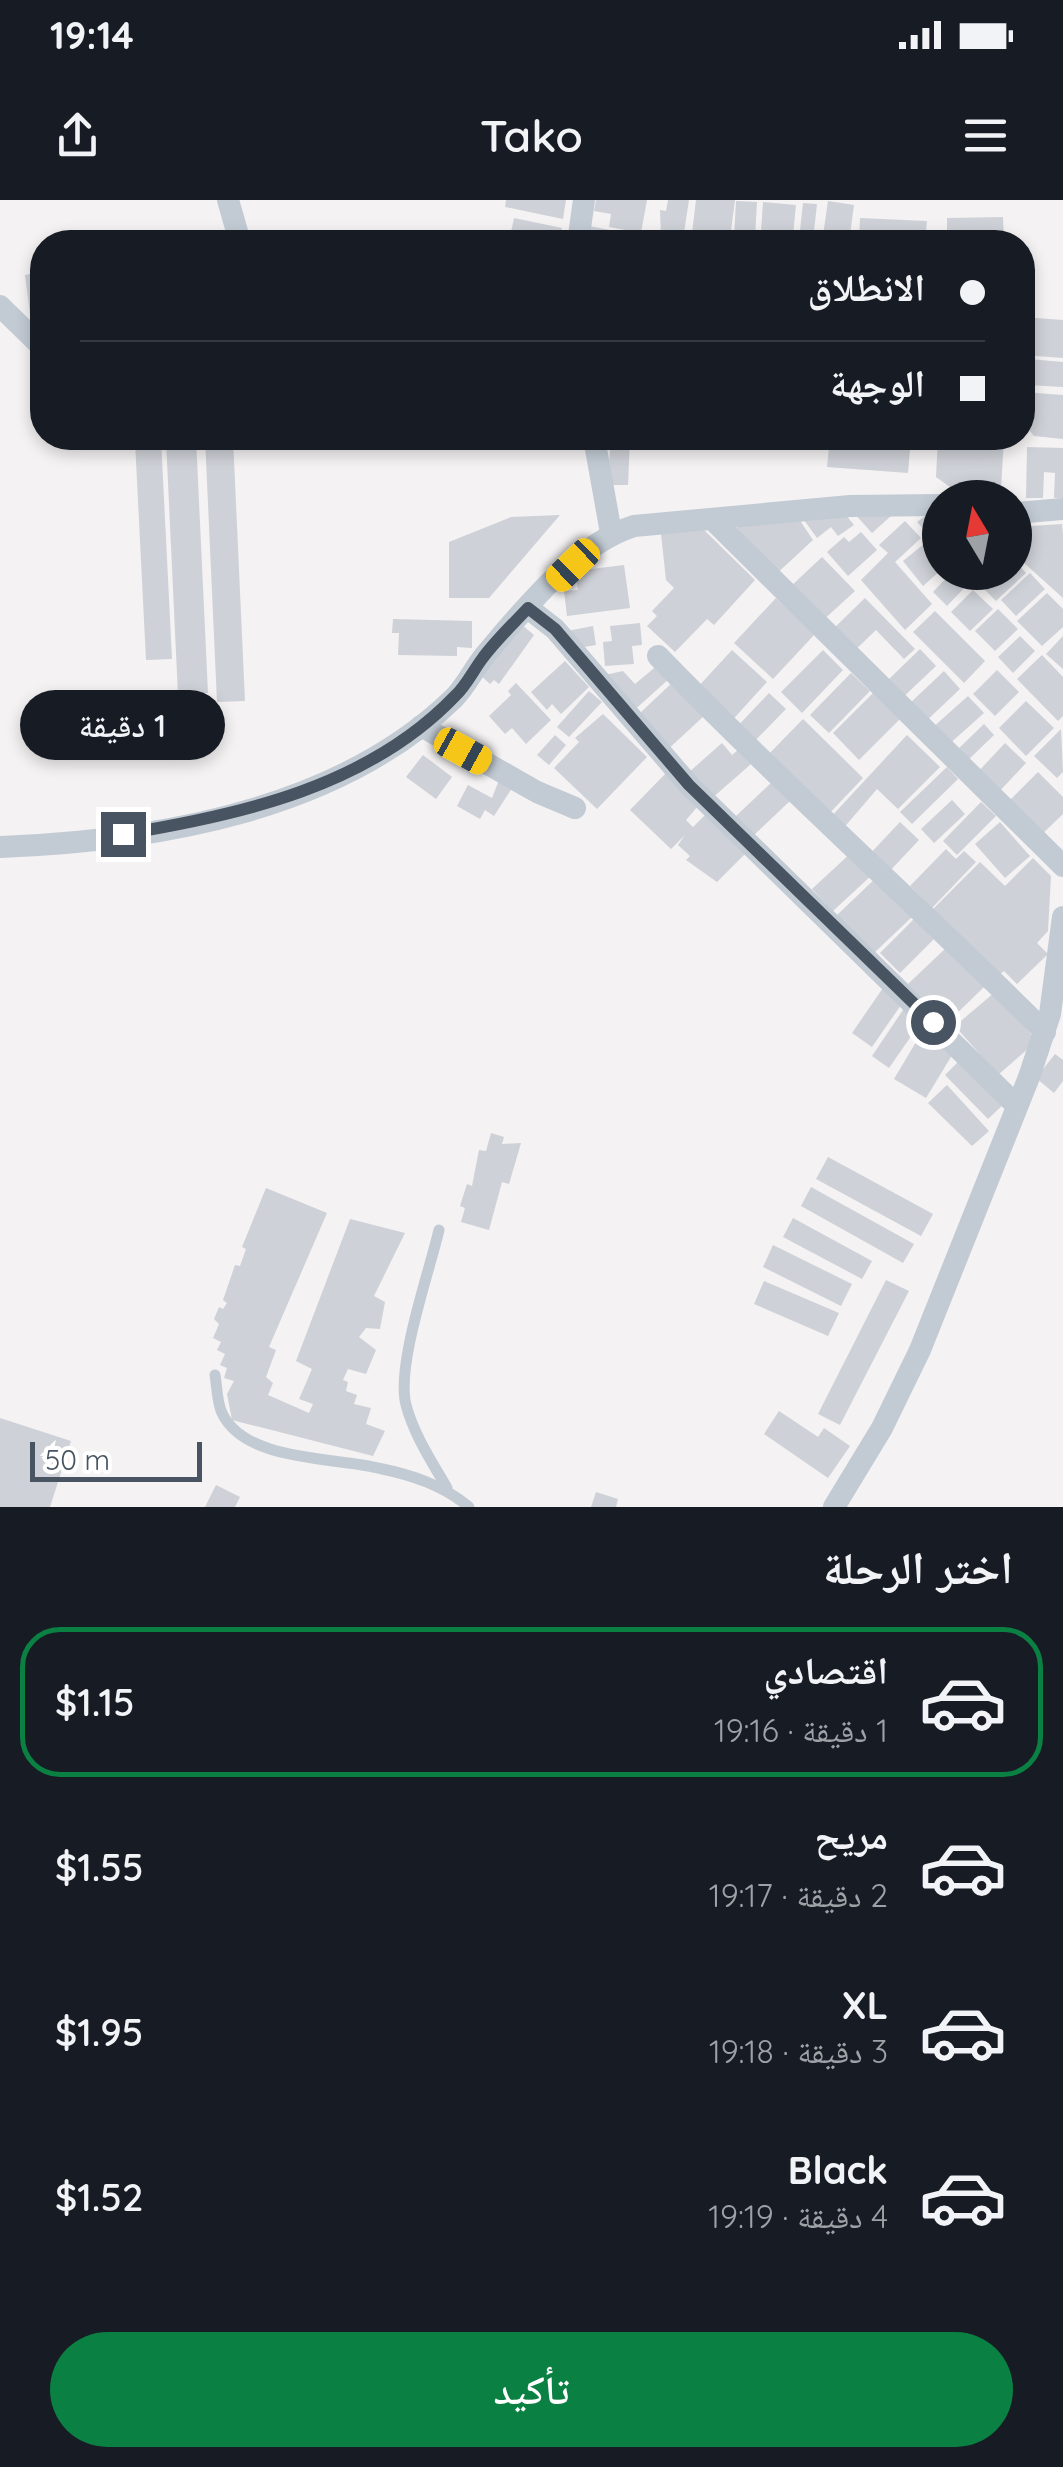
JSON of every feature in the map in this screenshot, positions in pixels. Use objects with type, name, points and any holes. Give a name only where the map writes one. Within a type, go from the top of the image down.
[{"type":"street","points":[[228,200],[237,230]]},
{"type":"street","points":[[580,230],[584,200]]},
{"type":"street","points":[[0,306],[30,335]]},
{"type":"street","points":[[596,450],[611,534]]},
{"type":"street","points":[[0,848],[43,847],[236,813],[344,773],[421,726],[457,695],[483,657],[528,608],[611,534],[634,526],[850,506],[922,505]]},
{"type":"street","points":[[1032,512],[1063,509]]},
{"type":"street","points":[[712,520],[1063,866]]},
{"type":"street","points":[[528,608],[555,629],[689,785],[1016,1104]]},
{"type":"street","points":[[658,656],[1045,1032]]},
{"type":"street","points":[[421,726],[536,792],[575,808]]},
{"type":"street","points":[[834,1507],[882,1428],[920,1350],[1045,1032],[1063,917]]},
{"type":"lane","points":[[439,1230],[404,1366],[405,1402],[420,1441],[447,1488],[469,1507]]},
{"type":"lane","points":[[215,1375],[222,1414],[252,1442],[284,1454],[378,1468],[447,1488]]},
{"type":"building","points":[[506,200],[566,200],[563,219],[505,207]]},
{"type":"building","points":[[596,200],[647,200],[642,230],[609,227],[611,214],[594,211]]},
{"type":"building","points":[[668,200],[689,200],[684,230],[661,230],[660,210],[666,211]]},
{"type":"building","points":[[696,200],[735,200],[731,230],[692,230]]},
{"type":"building","points":[[736,201],[757,202],[755,230],[734,230]]},
{"type":"building","points":[[828,201],[854,205],[851,230],[824,230]]},
{"type":"building","points":[[763,202],[796,205],[794,230],[761,230]]},
{"type":"building","points":[[803,203],[817,204],[814,230],[800,230]]},
{"type":"building","points":[[1003,217],[1004,230],[947,230],[947,218]]},
{"type":"building","points":[[514,218],[562,228],[562,230],[512,230]]},
{"type":"building","points":[[860,218],[927,221],[926,230],[860,230]]},
{"type":"building","points":[[585,225],[610,230],[584,230]]},
{"type":"building","points":[[30,274],[30,314],[25,275]]},
{"type":"building","points":[[1035,318],[1063,320],[1063,358],[1035,356]]},
{"type":"building","points":[[1035,360],[1063,362],[1063,387],[1035,385]]},
{"type":"building","points":[[1035,393],[1063,395],[1063,439],[1035,436]]},
{"type":"building","points":[[1063,448],[1063,498],[1054,498],[1055,473],[1044,472],[1043,498],[1032,498],[1032,480],[1026,480],[1027,450]]},
{"type":"building","points":[[135,450],[162,450],[172,659],[146,660]]},
{"type":"building","points":[[166,450],[197,450],[208,693],[178,695]]},
{"type":"building","points":[[206,450],[234,450],[245,701],[217,702]]},
{"type":"building","points":[[610,450],[629,450],[628,485],[608,485]]},
{"type":"building","points":[[829,450],[910,450],[908,473],[827,467]]},
{"type":"building","points":[[937,450],[1003,450],[1002,480],[936,477]]},
{"type":"building","points":[[901,507],[872,533],[853,512]]},
{"type":"building","points":[[845,514],[854,525],[838,536],[831,527],[817,538],[801,516]]},
{"type":"building","points":[[560,515],[489,598],[449,598],[449,542],[511,517]]},
{"type":"building","points":[[799,519],[813,540],[773,577],[734,535],[741,520]]},
{"type":"building","points":[[905,521],[921,538],[895,562],[932,604],[905,630],[861,580],[888,553],[879,545]]},
{"type":"building","points":[[1062,524],[1063,598],[1032,570],[1032,526]]},
{"type":"building","points":[[704,530],[755,580],[714,625],[707,619],[675,652],[647,626],[657,616],[652,611],[674,588],[666,580],[661,534]]},
{"type":"building","points":[[861,532],[877,550],[848,576],[827,552],[844,537],[849,542]]},
{"type":"building","points":[[922,546],[922,585],[903,561]]},
{"type":"building","points":[[822,557],[855,591],[820,623],[788,589]]},
{"type":"building","points":[[624,565],[630,608],[567,616],[564,591],[578,590],[575,571]]},
{"type":"building","points":[[1032,575],[1045,589],[1016,616],[1001,600],[1012,590],[1032,590]]},
{"type":"building","points":[[935,590],[962,590],[947,606]]},
{"type":"building","points":[[973,590],[993,609],[970,631],[951,612]]},
{"type":"building","points":[[985,590],[1008,590],[996,601]]},
{"type":"building","points":[[1047,593],[1063,609],[1063,627],[1042,646],[1017,621]]},
{"type":"building","points":[[776,598],[815,634],[773,679],[734,643]]},
{"type":"building","points":[[865,598],[915,649],[904,659],[876,630],[851,654],[830,632]]},
{"type":"building","points":[[998,609],[1018,629],[995,651],[975,631]]},
{"type":"building","points":[[935,611],[985,661],[964,683],[913,632]]},
{"type":"building","points":[[393,619],[472,621],[472,648],[457,647],[457,656],[398,655],[399,633],[392,633]]},
{"type":"building","points":[[640,623],[642,645],[632,646],[634,664],[605,666],[603,642],[612,641],[610,626]]},
{"type":"building","points":[[522,625],[534,635],[499,684],[494,680],[490,684],[479,674]]},
{"type":"building","points":[[593,626],[596,645],[578,648],[567,631]]},
{"type":"building","points":[[1020,636],[1035,651],[1013,673],[998,657]]},
{"type":"building","points":[[1063,636],[1063,669],[1046,654]]},
{"type":"building","points":[[920,649],[936,666],[900,700],[884,684]]},
{"type":"building","points":[[732,650],[767,682],[727,726],[697,688]]},
{"type":"building","points":[[823,650],[843,670],[802,713],[781,692]]},
{"type":"building","points":[[1042,655],[1063,677],[1063,716],[1058,721],[1017,679]]},
{"type":"building","points":[[565,661],[589,687],[561,714],[552,704],[547,710],[531,692]]},
{"type":"building","points":[[659,664],[670,678],[631,713],[600,676],[623,671],[635,684]]},
{"type":"building","points":[[997,670],[1019,692],[995,716],[973,694]]},
{"type":"building","points":[[944,671],[960,689],[924,723],[907,706]]},
{"type":"building","points":[[851,673],[870,691],[829,733],[810,715]]},
{"type":"building","points":[[674,681],[705,715],[665,752],[639,714]]},
{"type":"building","points":[[516,683],[551,720],[526,744],[512,728],[505,734],[489,716],[511,695],[508,691]]},
{"type":"building","points":[[589,691],[602,702],[569,737],[557,727]]},
{"type":"building","points":[[769,693],[786,709],[750,746],[733,731]]},
{"type":"building","points":[[873,693],[900,719],[859,760],[833,733]]},
{"type":"building","points":[[968,696],[984,713],[947,746],[931,729]]},
{"type":"building","points":[[1026,701],[1054,728],[1026,756],[999,728]]},
{"type":"building","points":[[603,714],[647,757],[597,809],[554,768],[579,742],[575,738]]},
{"type":"building","points":[[803,719],[863,778],[825,818],[764,759]]},
{"type":"building","points":[[984,724],[994,735],[965,763],[955,752]]},
{"type":"building","points":[[1061,729],[1063,772],[1057,778],[1034,756]]},
{"type":"building","points":[[555,735],[566,745],[549,765],[537,755]]},
{"type":"building","points":[[907,735],[940,767],[898,809],[877,789],[841,831],[829,819]]},
{"type":"building","points":[[722,743],[732,755],[738,750],[751,764],[711,799],[688,773]]},
{"type":"building","points":[[1005,743],[1026,763],[996,795],[975,775]]},
{"type":"building","points":[[423,755],[452,777],[436,799],[406,777]]},
{"type":"building","points":[[947,767],[958,779],[912,824],[900,812]]},
{"type":"building","points":[[667,772],[698,806],[686,820],[693,827],[705,815],[745,854],[717,882],[686,860],[690,856],[678,845],[685,835],[671,849],[630,810]]},
{"type":"building","points":[[1038,772],[1063,797],[1063,814],[1038,838],[1005,805]]},
{"type":"building","points":[[499,780],[512,788],[494,816],[485,810],[480,819],[457,806],[468,785],[492,798]]},
{"type":"building","points":[[774,780],[792,799],[753,836],[735,817]]},
{"type":"building","points":[[952,800],[965,814],[934,843],[921,829]]},
{"type":"building","points":[[981,802],[996,816],[957,855],[943,841]]},
{"type":"building","points":[[900,822],[919,840],[886,875],[867,857]]},
{"type":"building","points":[[1000,822],[1030,856],[1005,878],[975,844]]},
{"type":"building","points":[[946,849],[956,859],[964,851],[976,862],[932,908],[910,886]]},
{"type":"building","points":[[853,851],[874,873],[833,911],[812,889]]},
{"type":"building","points":[[1033,858],[1051,876],[1048,931],[1037,943],[1048,954],[1017,984],[1004,971],[1000,974],[933,909],[980,862],[1005,886]]},
{"type":"building","points":[[878,876],[914,915],[873,954],[836,916]]},
{"type":"building","points":[[917,916],[937,936],[900,973],[880,953]]},
{"type":"building","points":[[947,947],[985,986],[947,1023],[908,984]]},
{"type":"building","points":[[883,988],[903,1002],[872,1047],[852,1033]]},
{"type":"building","points":[[995,992],[1037,1041],[998,1075],[955,1026]]},
{"type":"building","points":[[905,1007],[923,1019],[889,1068],[872,1056]]},
{"type":"building","points":[[925,1027],[957,1047],[926,1098],[894,1079]]},
{"type":"building","points":[[1055,1054],[1063,1060],[1063,1081],[1054,1093],[1036,1078]]},
{"type":"building","points":[[964,1056],[1007,1101],[988,1119],[945,1075]]},
{"type":"building","points":[[947,1085],[989,1131],[972,1146],[928,1103]]},
{"type":"building","points":[[491,1133],[504,1137],[502,1144],[521,1143],[509,1184],[502,1182],[489,1230],[461,1222],[465,1208],[460,1206],[467,1184],[472,1186],[479,1150],[486,1151]]},
{"type":"building","points":[[828,1157],[933,1214],[921,1236],[816,1179]]},
{"type":"building","points":[[811,1187],[914,1244],[903,1263],[801,1206]]},
{"type":"building","points":[[266,1188],[327,1213],[269,1347],[276,1350],[266,1377],[273,1383],[268,1395],[309,1413],[313,1404],[299,1399],[312,1369],[296,1361],[350,1219],[405,1233],[374,1296],[385,1302],[380,1329],[366,1328],[359,1337],[376,1350],[366,1374],[348,1369],[343,1380],[348,1382],[346,1391],[357,1395],[354,1404],[371,1408],[366,1424],[385,1431],[373,1456],[232,1420],[227,1394],[234,1381],[224,1378],[227,1368],[220,1365],[225,1354],[217,1350],[221,1342],[213,1338],[219,1324],[214,1319],[219,1307],[223,1309],[227,1303],[223,1300],[235,1265],[240,1266],[246,1249],[242,1247]]},
{"type":"building","points":[[793,1218],[872,1261],[862,1279],[783,1237]]},
{"type":"building","points":[[773,1245],[852,1284],[841,1306],[763,1267]]},
{"type":"building","points":[[886,1280],[909,1291],[840,1425],[818,1414]]},
{"type":"building","points":[[764,1281],[839,1313],[828,1336],[754,1304]]},
{"type":"building","points":[[779,1411],[818,1437],[824,1428],[850,1446],[828,1478],[764,1434]]},
{"type":"building","points":[[0,1418],[71,1441],[50,1507],[0,1507]]},
{"type":"building","points":[[216,1485],[240,1497],[235,1507],[205,1507]]},
{"type":"building","points":[[596,1492],[618,1499],[616,1507],[591,1507]]},
{"type":"route","points":[[123,834],[236,813],[344,773],[421,726],[457,695],[483,657],[528,608],[555,629],[689,785],[933,1022]]}]
